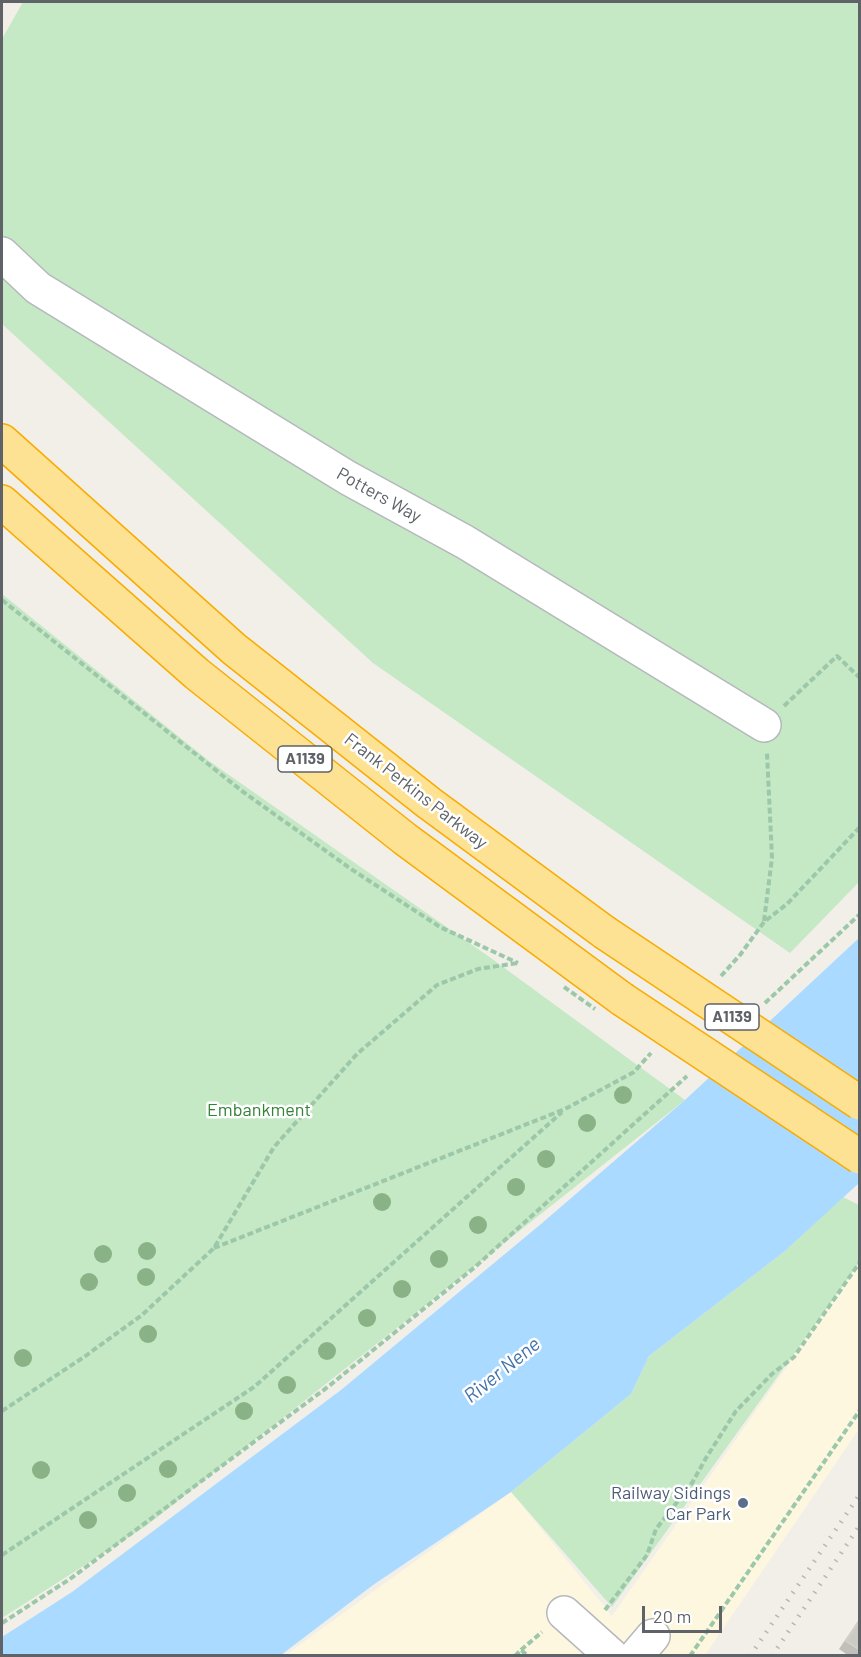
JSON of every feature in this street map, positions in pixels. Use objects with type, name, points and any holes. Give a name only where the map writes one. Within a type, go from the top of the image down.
[{"type":"highway","name":"Frank Perkins Parkway","points":[[2,441],[234,650],[429,803],[603,932],[860,1103]]},
{"type":"highway","name":"A1139","points":[[2,502],[197,674],[405,839],[622,999],[860,1157]]},
{"type":"street","name":"Potters Way","points":[[2,254],[48,295],[348,478],[465,542],[764,725]]},
{"type":"street","points":[[564,1613],[612,1656]]},
{"type":"path","points":[[2,600],[242,791],[351,869],[440,927],[518,963],[478,969],[437,985],[357,1054],[274,1147],[213,1248],[142,1315],[84,1357],[2,1411]]},
{"type":"path","points":[[860,678],[837,656],[764,725],[772,858],[764,922],[787,904],[860,827]]},
{"type":"path","points":[[836,937],[860,914]]},
{"type":"path","points":[[2,1623],[70,1579],[329,1386],[475,1267],[654,1107]]},
{"type":"path","points":[[2,1555],[254,1387],[565,1109],[213,1248]]},
{"type":"path","points":[[605,1610],[647,1555],[656,1529],[692,1483],[736,1411],[772,1374],[794,1357],[860,1262]]},
{"type":"path","points":[[690,1656],[860,1410]]},
{"type":"path","points":[[515,1656],[522,1650],[528,1656]]},
{"type":"shaded area","points":[[859,1264],[859,1429],[705,1655],[284,1656],[511,1492],[612,1616]]},
{"type":"green space","points":[[23,2],[859,2],[859,882],[790,953],[373,663],[2,324],[2,39]]},
{"type":"green space","name":"Embankment","points":[[2,594],[209,761],[488,956],[685,1100],[146,1526],[2,1618]]},
{"type":"green space","points":[[843,1197],[859,1205],[859,1263],[612,1607],[511,1492],[631,1394],[649,1356],[785,1251]]},
{"type":"water","name":"River Nene","points":[[859,938],[859,1183],[785,1251],[649,1356],[631,1394],[511,1492],[373,1585],[281,1655],[2,1656],[2,1637],[72,1592],[341,1390],[541,1224],[685,1100]]},
{"type":"building","points":[[860,1620],[860,1650],[846,1641]]},
{"type":"railway","points":[[750,1656],[860,1494]]},
{"type":"railway","points":[[772,1656],[860,1525]]},
{"type":"place","name":"Railway Sidings Car Park","points":[[743,1503]]}]
